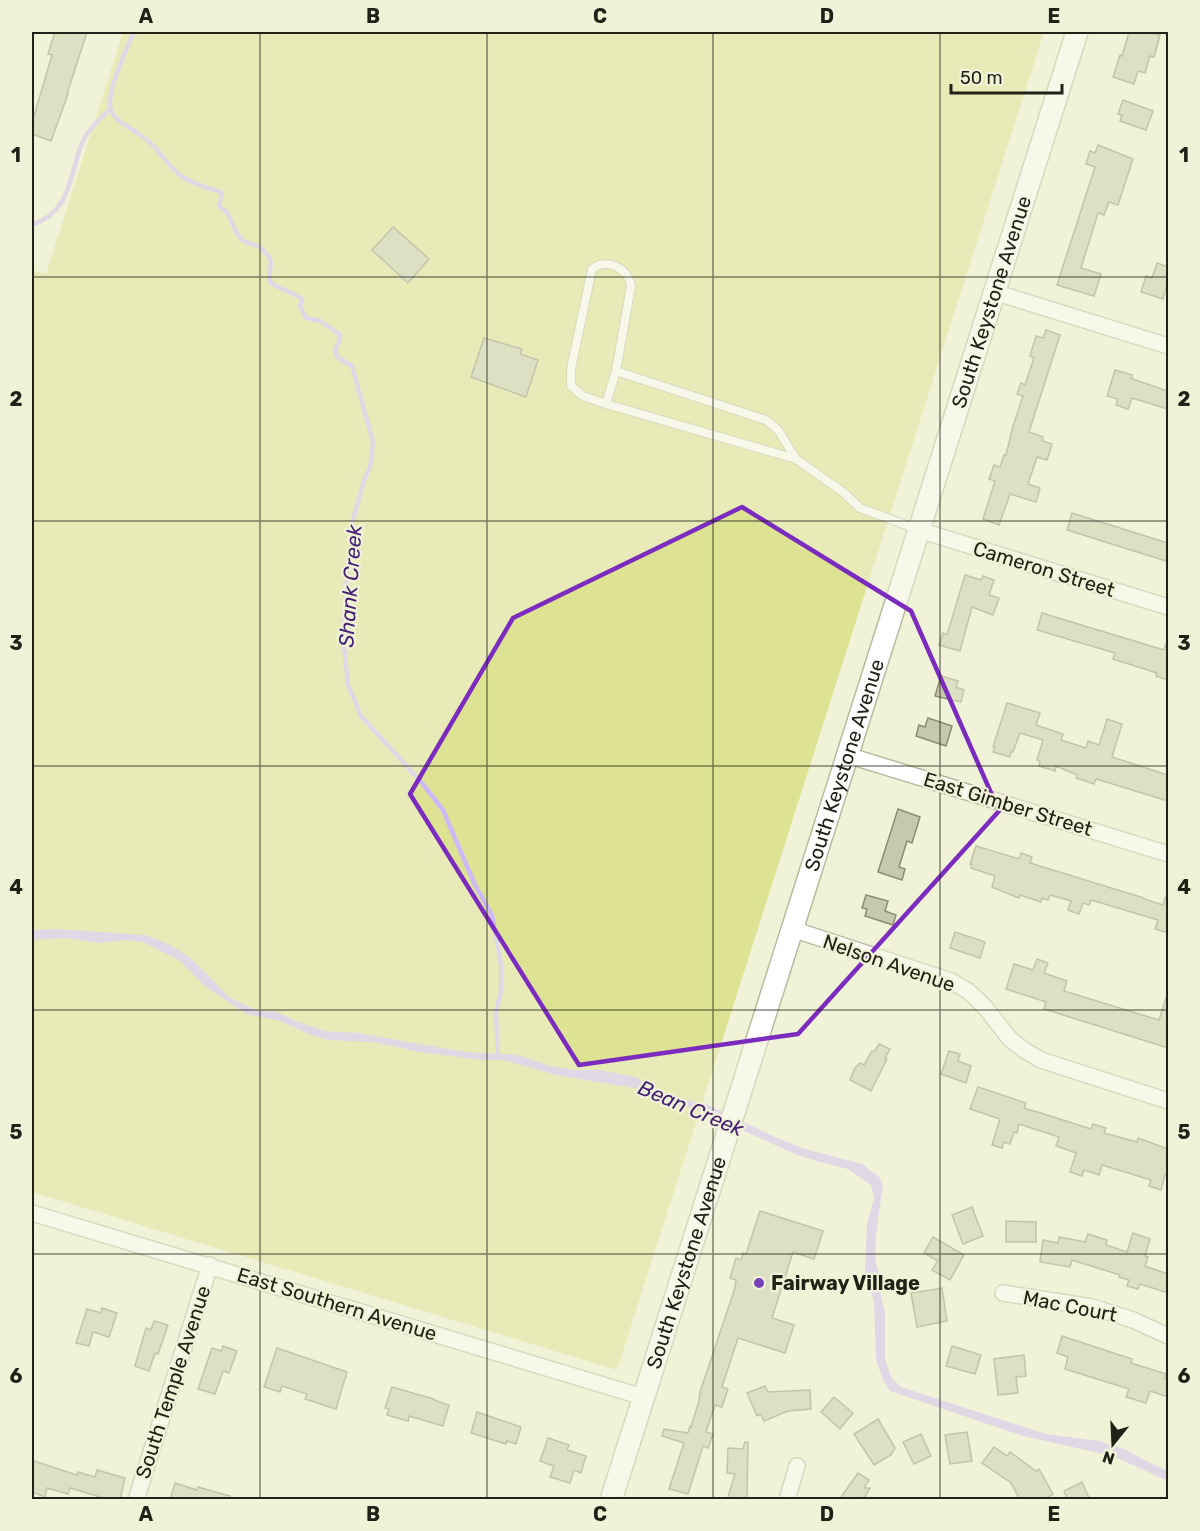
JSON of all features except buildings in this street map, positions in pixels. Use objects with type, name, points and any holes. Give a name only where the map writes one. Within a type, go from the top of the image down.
[{"type":"main road","name":"South Keystone Avenue","points":[[611,1500],[1077,32]]},
{"type":"street","points":[[994,292],[1168,346]]},
{"type":"street","name":"Cameron Street","points":[[919,530],[1168,607]]},
{"type":"street","name":"East Gimber Street","points":[[847,754],[1168,854]]},
{"type":"street","name":"Nelson Avenue","points":[[792,929],[951,981],[968,991],[984,1006],[1010,1039],[1032,1055],[1053,1065],[1168,1101]]},
{"type":"street","name":"East Southern Avenue","points":[[32,1213],[210,1265],[643,1398]]},
{"type":"street","name":"South Temple Avenue","points":[[136,1500],[210,1265]]},
{"type":"street","name":"Mac Court","points":[[1003,1293],[1092,1307],[1141,1323],[1168,1336]]},
{"type":"street","points":[[787,1500],[797,1466]]},
{"type":"lane","points":[[606,404],[616,371],[631,286],[630,278],[624,270],[609,265],[598,265],[592,269],[588,282],[571,369],[571,386],[583,396],[606,404],[796,459],[843,492],[860,508],[919,530]]},
{"type":"lane","points":[[616,371],[766,420],[778,430],[796,459]]},
{"type":"highlighted area","points":[[742,507],[911,611],[999,811],[798,1034],[579,1065],[410,794],[513,618]]},
{"type":"green space","points":[[123,32],[1044,32],[617,1370],[32,1192],[32,270],[46,274]]},
{"type":"shaded area","points":[[57,929],[145,935],[164,942],[193,960],[229,997],[254,1009],[280,1013],[325,1031],[358,1033],[466,1052],[518,1055],[550,1066],[576,1070],[599,1070],[636,1077],[662,1094],[706,1104],[802,1148],[862,1164],[879,1177],[883,1184],[875,1261],[879,1272],[885,1312],[885,1359],[891,1377],[901,1387],[1046,1434],[1099,1441],[1124,1449],[1168,1471],[1168,1481],[1113,1456],[1023,1436],[890,1391],[883,1380],[876,1360],[874,1302],[865,1269],[867,1224],[874,1198],[871,1185],[848,1169],[795,1154],[693,1108],[667,1105],[634,1088],[555,1075],[504,1060],[481,1060],[420,1052],[372,1042],[328,1040],[311,1035],[280,1021],[246,1014],[206,987],[180,961],[143,942],[126,940],[97,943],[66,938],[32,940],[32,930]]},
{"type":"waterway","name":"Shank Creek","points":[[134,32],[111,93],[110,102],[113,114],[120,122],[148,140],[180,175],[195,184],[222,193],[219,206],[227,212],[236,232],[243,241],[260,247],[269,257],[271,262],[269,281],[302,299],[300,307],[306,318],[320,321],[339,334],[339,342],[335,349],[337,357],[352,366],[373,442],[370,468],[365,477],[352,523],[353,542],[348,560],[343,637],[348,685],[361,716],[422,783],[443,810],[475,885],[492,915],[501,965],[501,991],[496,1011],[498,1058]]},
{"type":"waterway","points":[[32,225],[56,210],[68,188],[85,137],[110,109]]},
{"type":"place","name":"Fairway Village","points":[[759,1283]]},
{"type":"water label","name":"Bean Creek","points":[[691,1108]]}]
